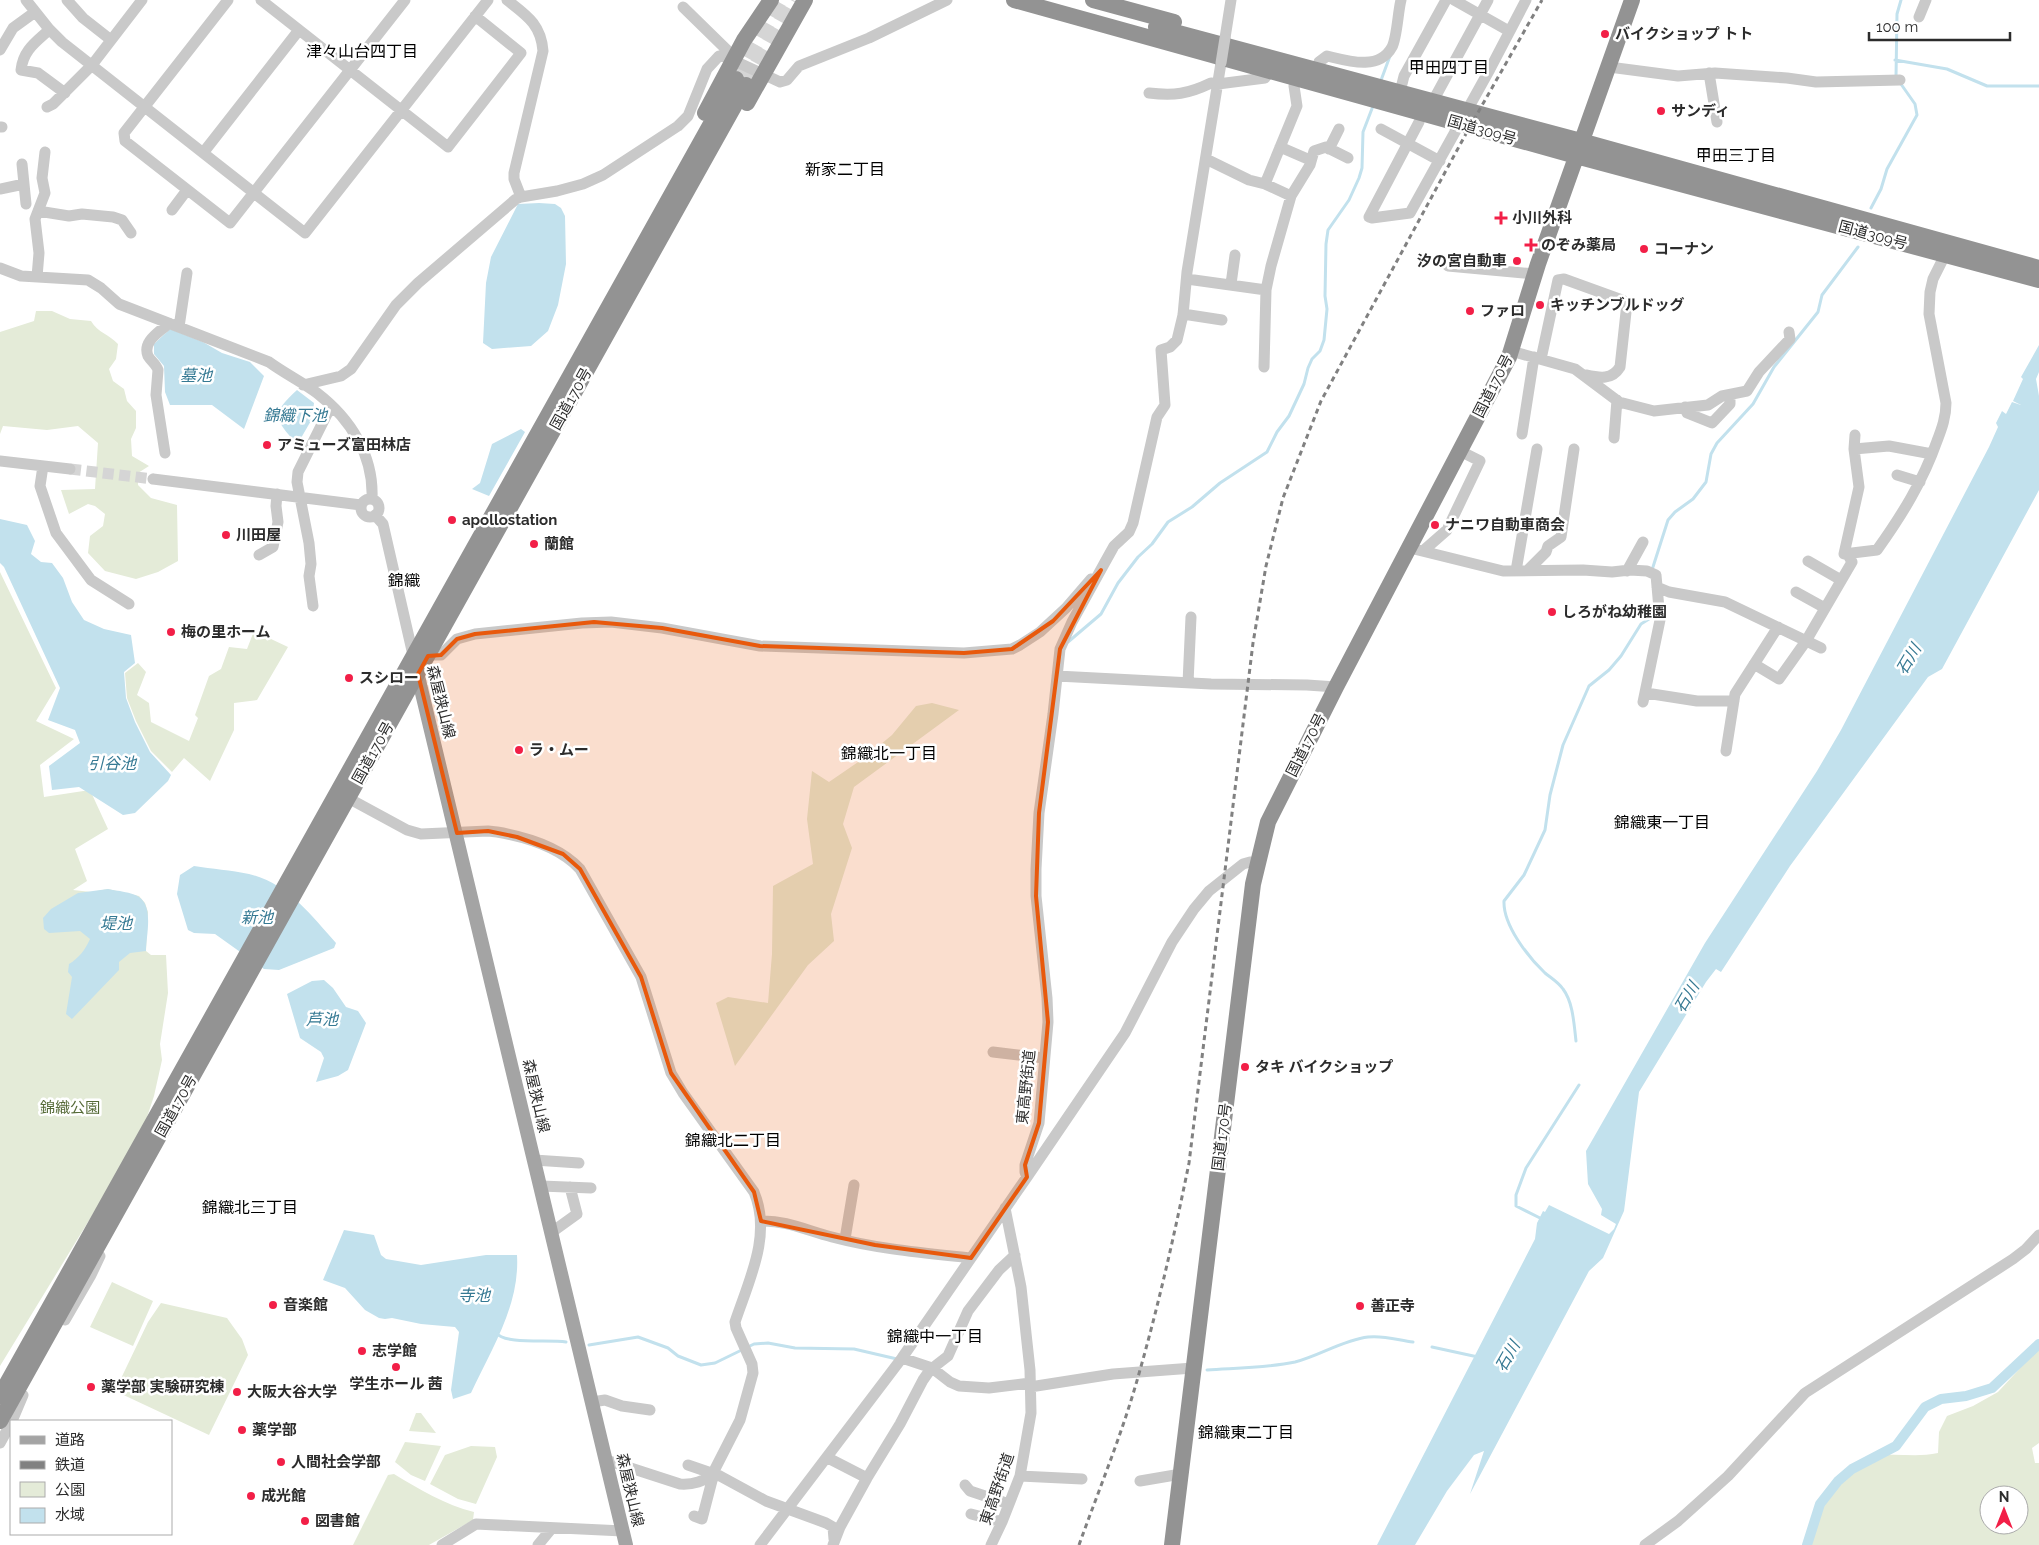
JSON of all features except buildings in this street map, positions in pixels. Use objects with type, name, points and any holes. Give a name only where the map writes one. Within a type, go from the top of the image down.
[{"type":"highway","points":[[566,383],[585,333],[600,302],[729,58],[771,0]]},
{"type":"highway","points":[[589,367],[608,348],[626,319],[805,0]]},
{"type":"highway","points":[[1005,0],[1011,7],[1221,64],[1419,122],[1460,122]]},
{"type":"highway","name":"国道309号","points":[[1014,0],[1460,122],[1579,149],[1952,253]]},
{"type":"highway","name":"国道309号","points":[[1057,0],[1433,101],[1460,122],[1501,136],[1579,149]]},
{"type":"highway","points":[[1093,0],[1225,34],[1319,62],[1411,86],[1433,101]]},
{"type":"highway","name":"国道170号","points":[[1172,1545],[1257,863],[1268,822],[1336,687],[1416,550],[1460,451],[1511,351],[1535,274],[1632,0]]},
{"type":"highway","name":"国道170号","points":[[0,1421],[248,964],[421,655],[566,383],[741,82],[589,367],[421,655],[418,674],[348,798],[291,888]]},
{"type":"highway","points":[[1952,253],[2039,268]]},
{"type":"highway","points":[[1952,253],[2039,280]]},
{"type":"highway","name":"国道170号","points":[[0,1396],[92,1253]]},
{"type":"main road","name":"森屋狭山線","points":[[418,674],[626,1545]]},
{"type":"street","points":[[26,0],[50,30],[305,233],[488,0]]},
{"type":"street","points":[[67,0],[84,18],[110,40]]},
{"type":"street","points":[[47,107],[65,93],[92,65],[142,0]]},
{"type":"street","points":[[228,0],[124,133],[125,141],[230,223],[402,1]]},
{"type":"street","points":[[261,0],[448,147],[521,53],[475,16]]},
{"type":"street","points":[[507,0],[529,17],[535,25],[540,33],[543,51],[514,173],[514,179],[521,196]]},
{"type":"street","points":[[303,385],[341,376],[351,369],[396,305],[440,264],[521,196],[557,191],[583,184],[603,175],[664,137],[688,116],[701,82],[714,59],[719,56],[729,58],[780,82],[787,80],[799,66],[869,38],[947,0]]},
{"type":"street","points":[[375,515],[383,524],[421,655],[441,655],[445,653],[453,642],[470,635],[594,622],[662,628],[760,646],[964,653],[1012,649],[1040,632],[1053,621],[1101,570],[1114,546],[1129,532],[1133,523],[1157,417],[1165,405],[1161,350],[1170,347],[1177,340],[1183,314],[1231,0]]},
{"type":"street","points":[[1319,62],[1327,56],[1358,63],[1374,61],[1386,55],[1393,46],[1401,0]]},
{"type":"street","points":[[1402,84],[1404,76],[1446,0]]},
{"type":"street","points":[[1454,0],[1509,31]]},
{"type":"street","points":[[1433,101],[1488,0]]},
{"type":"street","points":[[1419,122],[1369,217],[1410,213],[1526,0]]},
{"type":"street","points":[[1919,17],[1926,0]]},
{"type":"street","points":[[683,7],[724,45],[728,51],[729,58]]},
{"type":"street","points":[[0,50],[13,28],[35,12]]},
{"type":"street","points":[[50,30],[29,47],[25,54],[22,70],[42,76],[65,93]]},
{"type":"street","points":[[203,153],[299,30]]},
{"type":"street","points":[[1609,67],[1678,76],[1709,73],[1787,78],[1816,82],[1900,80]]},
{"type":"street","points":[[1709,73],[1717,122]]},
{"type":"street","points":[[1149,93],[1176,95],[1211,82],[1218,84],[1265,78]]},
{"type":"street","points":[[1265,184],[1297,106],[1294,86]]},
{"type":"street","points":[[1329,149],[1338,129]]},
{"type":"street","points":[[1381,129],[1440,161]]},
{"type":"street","points":[[1280,147],[1310,160]]},
{"type":"street","points":[[1264,367],[1266,290],[1282,225],[1292,196],[1310,165],[1314,151],[1326,147],[1348,158]]},
{"type":"street","points":[[37,277],[39,253],[35,219],[45,193],[42,178],[45,152]]},
{"type":"street","points":[[1206,159],[1249,180],[1265,184],[1292,196]]},
{"type":"street","points":[[22,164],[26,204]]},
{"type":"street","points":[[0,189],[24,184]]},
{"type":"street","points":[[172,210],[187,190]]},
{"type":"street","points":[[38,211],[69,216],[82,214],[113,217],[122,220],[131,233]]},
{"type":"street","points":[[1847,554],[1877,550],[1901,516],[1920,482],[1946,416],[1946,403],[1929,314],[1930,292],[1933,279],[1952,253]]},
{"type":"street","points":[[1231,284],[1235,255]]},
{"type":"street","points":[[1448,266],[1535,274]]},
{"type":"street","points":[[0,268],[21,276],[88,280],[101,288],[119,304],[269,362],[316,393],[333,407],[358,436],[373,484],[372,499]]},
{"type":"street","points":[[165,453],[156,394],[158,370],[147,354],[146,348],[148,342],[174,325],[187,273]]},
{"type":"street","points":[[1187,279],[1266,290]]},
{"type":"street","points":[[1522,434],[1537,358],[1558,280],[1564,279],[1627,303],[1620,367],[1616,373],[1609,377],[1600,378],[1582,374]]},
{"type":"street","points":[[1183,314],[1222,320]]},
{"type":"street","points":[[1511,351],[1575,369],[1617,400],[1654,411],[1708,405],[1722,396],[1747,391],[1759,372],[1790,339],[1789,332]]},
{"type":"street","points":[[1685,407],[1687,413],[1712,423],[1730,404],[1730,395]]},
{"type":"street","points":[[1614,438],[1617,400]]},
{"type":"street","points":[[312,606],[309,576],[311,564],[298,482],[299,466],[327,414],[333,407]]},
{"type":"street","points":[[1754,664],[1779,679],[1806,641],[1852,562],[1847,554],[1844,554],[1859,487],[1854,449],[1855,435]]},
{"type":"street","points":[[1854,449],[1889,446],[1932,454]]},
{"type":"street","points":[[1522,570],[1537,449]]},
{"type":"street","points":[[1522,570],[1546,552],[1548,546],[1561,537],[1574,449]]},
{"type":"street","points":[[1416,550],[1447,530],[1480,461],[1460,451]]},
{"type":"street","points":[[0,461],[70,469]]},
{"type":"street","points":[[43,466],[40,486],[56,533],[91,580],[130,604]]},
{"type":"street","points":[[1897,475],[1920,482]]},
{"type":"street","points":[[153,479],[361,505]]},
{"type":"street","points":[[259,555],[273,547],[278,522],[277,494]]},
{"type":"street","points":[[372,499],[379,504],[379,510],[370,517],[364,515],[361,505],[364,500],[372,499]]},
{"type":"street","points":[[1627,570],[1643,542]]},
{"type":"street","points":[[1416,550],[1502,571],[1583,570],[1612,572],[1627,570],[1656,575],[1660,620],[1659,634],[1644,698],[1734,701]]},
{"type":"street","points":[[1808,560],[1841,580]]},
{"type":"street","name":"東高野街道","points":[[1027,1177],[1024,1165],[1039,1123],[1048,1022],[1036,896],[1039,813],[1060,649],[1065,636],[1101,570]]},
{"type":"street","points":[[1657,587],[1669,592],[1725,602],[1821,648]]},
{"type":"street","points":[[1796,592],[1824,608]]},
{"type":"street","points":[[1188,683],[1191,617]]},
{"type":"street","points":[[1726,751],[1735,694],[1778,627]]},
{"type":"street","points":[[1057,676],[1188,683],[1336,687]]},
{"type":"street","points":[[348,798],[407,830],[421,834],[488,831],[507,834],[552,849],[571,860],[580,869],[641,976],[671,1073],[683,1093],[754,1192],[759,1204],[761,1221],[759,1249],[735,1322],[752,1364],[753,1373],[740,1420],[717,1465],[702,1519]]},
{"type":"street","points":[[760,1545],[828,1458],[902,1358],[1006,1208],[1125,1033],[1172,942],[1194,909],[1209,891],[1243,864],[1257,863]]},
{"type":"street","points":[[993,1052],[1044,1058]]},
{"type":"street","points":[[534,1160],[579,1163]]},
{"type":"street","points":[[845,1239],[854,1185]]},
{"type":"street","points":[[540,1186],[591,1188]]},
{"type":"street","points":[[552,1232],[577,1214],[570,1187]]},
{"type":"street","name":"東高野街道","points":[[991,1545],[1020,1476],[1031,1413],[1021,1287],[1006,1208]]},
{"type":"street","points":[[761,1221],[802,1227],[845,1239],[909,1251],[971,1258]]},
{"type":"street","points":[[1645,1545],[1678,1521],[1728,1476],[1806,1393],[2013,1259],[2026,1249],[2039,1234]]},
{"type":"street","points":[[13,1420],[17,1406],[36,1372],[92,1253]]},
{"type":"street","points":[[838,1544],[840,1527],[900,1424],[923,1380],[948,1356],[968,1311],[999,1270],[1015,1255]]},
{"type":"street","points":[[902,1358],[933,1369],[950,1382],[968,1388],[1030,1385],[1113,1374],[1193,1368]]},
{"type":"street","points":[[592,1402],[605,1400],[622,1406],[650,1410]]},
{"type":"street","points":[[0,1443],[10,1426]]},
{"type":"street","points":[[828,1458],[867,1478]]},
{"type":"street","points":[[606,1460],[680,1484],[689,1485],[700,1482],[715,1474]]},
{"type":"street","points":[[688,1464],[715,1474],[751,1494],[833,1527],[838,1544]]},
{"type":"street","points":[[1140,1480],[1181,1474]]},
{"type":"street","points":[[1020,1476],[1082,1479]]},
{"type":"street","points":[[965,1485],[970,1491],[1009,1504]]},
{"type":"street","points":[[971,1514],[1002,1522]]},
{"type":"street","points":[[442,1545],[476,1524],[623,1531]]},
{"type":"street","points":[[538,1545],[552,1528]]},
{"type":"highlighted area","points":[[1101,570],[1060,649],[1039,813],[1036,896],[1048,1022],[1039,1123],[1025,1165],[1027,1177],[971,1258],[875,1245],[761,1221],[754,1192],[671,1073],[641,977],[580,869],[563,854],[517,837],[488,831],[457,833],[418,674],[428,656],[441,655],[457,639],[475,634],[594,622],[662,628],[760,646],[964,653],[1012,649],[1053,621]]},
{"type":"green space","points":[[36,311],[52,311],[70,319],[91,321],[118,344],[116,359],[109,369],[113,381],[124,389],[127,401],[136,411],[136,428],[131,439],[132,456],[149,466],[138,473],[138,485],[151,498],[177,505],[178,561],[158,572],[136,579],[105,571],[88,553],[90,536],[103,526],[105,514],[95,506],[88,504],[69,514],[61,490],[95,489],[98,443],[78,426],[47,430],[3,426],[0,434],[0,332],[34,321]]},
{"type":"green space","name":"錦織公園","points":[[0,572],[56,688],[36,721],[74,739],[40,765],[44,797],[90,790],[108,829],[75,849],[87,881],[73,890],[91,892],[108,889],[139,896],[145,903],[148,912],[146,951],[151,955],[166,955],[168,993],[160,1044],[162,1060],[154,1096],[145,1123],[113,1181],[0,1366]]},
{"type":"green space","points":[[254,631],[288,647],[257,700],[234,703],[234,730],[210,781],[184,758],[172,772],[151,751],[136,721],[127,698],[125,673],[138,663],[146,672],[137,695],[149,703],[151,722],[189,741],[198,718],[195,715],[209,676],[221,669],[229,647],[247,649]]},
{"type":"green space","points":[[932,703],[959,710],[854,787],[843,824],[852,848],[831,914],[834,941],[808,965],[735,1066],[716,1003],[728,997],[768,1003],[772,954],[773,886],[813,864],[807,819],[812,771],[829,782],[864,758],[892,735],[916,706]]},
{"type":"green space","points":[[112,1282],[153,1301],[133,1346],[90,1327]]},
{"type":"green space","points":[[161,1303],[227,1318],[242,1339],[248,1355],[209,1435],[115,1391],[148,1322]]},
{"type":"green space","points":[[2039,1348],[2039,1443],[2032,1448],[2035,1463],[2039,1463],[2039,1545],[1811,1545],[1821,1509],[1827,1498],[1860,1467],[1869,1461],[1885,1455],[1938,1453],[1939,1432],[1947,1416],[1973,1406],[1998,1392]]},
{"type":"green space","points":[[416,1413],[421,1413],[436,1433],[409,1431]]},
{"type":"green space","points":[[405,1442],[441,1446],[425,1481],[411,1475],[395,1462]]},
{"type":"green space","points":[[471,1446],[495,1447],[497,1457],[476,1504],[458,1499],[430,1484],[445,1455]]},
{"type":"green space","points":[[394,1474],[443,1501],[474,1512],[473,1520],[429,1545],[353,1545],[388,1475]]},
{"type":"water","points":[[518,204],[555,204],[561,208],[565,216],[566,264],[558,305],[548,331],[531,346],[492,349],[483,343],[486,283],[491,257]]},
{"type":"water","name":"墓池","points":[[170,329],[203,342],[222,353],[250,362],[264,376],[244,429],[212,405],[170,405],[165,392],[164,366],[154,354],[154,344]]},
{"type":"water","name":"石川","points":[[2039,345],[2039,372],[2036,379],[2039,396],[2039,490],[1942,669],[1928,677],[1790,866],[1721,972],[1716,969],[1706,982],[1639,1092],[1624,1211],[1603,1258],[1589,1271],[1470,1494],[1484,1451],[1474,1455],[1447,1491],[1415,1545],[1377,1545],[1535,1239],[1537,1223],[1543,1211],[1545,1212],[1549,1205],[1609,1234],[1614,1229],[1616,1224],[1601,1215],[1602,1209],[1588,1184],[1586,1151],[1705,943],[1817,771],[1841,730],[1989,447],[1998,427],[1996,423],[2002,411],[2006,414],[2012,402],[2021,405],[2013,401],[2023,379],[2021,377]]},
{"type":"water","name":"錦織下池","points":[[297,390],[314,403],[312,419],[297,445],[284,429],[278,417],[282,406]]},
{"type":"water","points":[[521,429],[525,432],[489,496],[472,489],[480,483],[492,444]]},
{"type":"water","name":"引谷池","points":[[0,519],[27,525],[35,541],[31,554],[41,562],[52,563],[63,578],[72,602],[84,620],[104,629],[131,635],[135,663],[124,672],[126,698],[135,722],[150,752],[171,775],[168,781],[135,813],[123,815],[79,787],[52,790],[49,766],[80,743],[75,730],[48,720],[60,688],[4,567],[0,563]]},
{"type":"water","name":"新池","points":[[194,866],[249,874],[263,878],[287,892],[308,911],[336,943],[334,948],[279,970],[264,969],[215,934],[194,933],[188,930],[177,894],[180,875]]},
{"type":"water","name":"堤池","points":[[108,889],[132,894],[144,902],[148,915],[146,951],[130,953],[119,962],[119,970],[72,1019],[66,1014],[72,977],[68,972],[69,964],[76,959],[90,939],[80,931],[49,933],[44,929],[43,918],[51,909],[78,893]]},
{"type":"water","name":"芦池","points":[[324,980],[333,988],[346,1007],[358,1011],[366,1023],[348,1070],[338,1076],[316,1082],[324,1058],[321,1052],[300,1038],[287,994],[312,981]]},
{"type":"water","name":"寺池","points":[[344,1230],[374,1235],[381,1255],[386,1259],[421,1265],[486,1255],[517,1255],[517,1273],[509,1309],[496,1343],[471,1393],[453,1399],[451,1390],[459,1332],[455,1327],[421,1324],[392,1318],[379,1318],[365,1310],[345,1288],[323,1280]]},
{"type":"waterway","points":[[1871,208],[1881,189],[1887,169],[1917,115],[1915,104],[1896,77],[1897,14],[1901,0]]},
{"type":"waterway","points":[[1380,83],[1390,56]]},
{"type":"waterway","points":[[1895,60],[1947,69],[1987,86],[2039,86]]},
{"type":"waterway","points":[[1068,642],[1101,614],[1118,583],[1138,557],[1152,544],[1168,522],[1192,507],[1220,483],[1267,452],[1277,432],[1289,416],[1304,384],[1312,359],[1320,351],[1324,340],[1327,309],[1325,296],[1328,230],[1349,200],[1359,178],[1362,168],[1363,132],[1373,106]]},
{"type":"waterway","points":[[1652,570],[1668,520],[1675,512],[1693,499],[1706,482],[1711,454],[1717,443],[1753,404],[1774,367],[1818,312],[1822,295],[1858,247]]},
{"type":"waterway","points":[[1576,1041],[1572,1014],[1566,994],[1559,984],[1545,973],[1524,950],[1512,930],[1504,901],[1524,875],[1545,830],[1550,795],[1563,745],[1589,686],[1609,670],[1621,656],[1641,624],[1649,619],[1655,611]]},
{"type":"waterway","points":[[1542,1219],[1516,1206],[1516,1195],[1526,1168],[1579,1085]]},
{"type":"waterway","points":[[496,1333],[501,1337],[509,1339],[566,1342]]},
{"type":"waterway","points":[[589,1345],[638,1337],[668,1348],[678,1356],[701,1365],[715,1363],[754,1344],[768,1343],[795,1348],[854,1349],[897,1359]]},
{"type":"waterway","points":[[1207,1370],[1262,1367],[1295,1362],[1349,1341],[1368,1337],[1385,1337],[1413,1342]]},
{"type":"waterway","points":[[1807,1545],[1820,1504],[1838,1481],[1852,1469],[1896,1446],[1925,1407],[1941,1399],[1966,1396],[1992,1388],[2039,1344]]},
{"type":"waterway","points":[[1432,1347],[1478,1357]]},
{"type":"tunnel","points":[[736,79],[780,0]]},
{"type":"tunnel","points":[[746,85],[793,0]]},
{"type":"tunnel","points":[[70,469],[153,479]]},
{"type":"railway","points":[[1079,1545],[1130,1405],[1165,1274],[1189,1163],[1253,643],[1266,566],[1283,498],[1321,401],[1468,130],[1542,0]]},
{"type":"place","name":"バイクショップ トト","points":[[1605,34]]},
{"type":"place","name":"サンディ","points":[[1661,111]]},
{"type":"place","name":"小川外科","points":[[1501,218]]},
{"type":"place","name":"のぞみ薬局","points":[[1531,245]]},
{"type":"place","name":"コーナン","points":[[1644,249]]},
{"type":"place","name":"汐の宮自動車","points":[[1517,261]]},
{"type":"place","name":"キッチンブルドッグ","points":[[1540,305]]},
{"type":"place","name":"ファロ","points":[[1470,311]]},
{"type":"place","name":"アミューズ富田林店","points":[[267,445]]},
{"type":"place","name":"apollostation","points":[[452,520]]},
{"type":"place","name":"ナニワ自動車商会","points":[[1435,525]]},
{"type":"place","name":"川田屋","points":[[226,535]]},
{"type":"place","name":"蘭館","points":[[534,544]]},
{"type":"place","name":"しろがね幼稚園","points":[[1552,612]]},
{"type":"place","name":"梅の里ホーム","points":[[171,632]]},
{"type":"place","name":"スシロー","points":[[349,678]]},
{"type":"place","name":"ラ・ムー","points":[[519,750]]},
{"type":"place","name":"タキ バイクショップ","points":[[1245,1067]]},
{"type":"place","name":"音楽館","points":[[273,1305]]},
{"type":"place","name":"善正寺","points":[[1360,1306]]},
{"type":"place","name":"志学館","points":[[362,1351]]},
{"type":"place","name":"学生ホール 茜","points":[[396,1367]]},
{"type":"place","name":"薬学部 実験研究棟","points":[[91,1387]]},
{"type":"place","name":"大阪大谷大学","points":[[237,1392]]},
{"type":"place","name":"薬学部","points":[[242,1430]]},
{"type":"place","name":"人間社会学部","points":[[281,1462]]},
{"type":"place","name":"成光館","points":[[251,1496]]},
{"type":"place","name":"図書館","points":[[305,1521]]},
{"type":"district","name":"津々山台四丁目","points":[[362,51]]},
{"type":"district","name":"甲田四丁目","points":[[1449,67]]},
{"type":"district","name":"甲田三丁目","points":[[1736,155]]},
{"type":"district","name":"新家二丁目","points":[[845,169]]},
{"type":"district","name":"錦織","points":[[404,580]]},
{"type":"district","name":"錦織北一丁目","points":[[889,753]]},
{"type":"district","name":"錦織東一丁目","points":[[1662,822]]},
{"type":"district","name":"錦織北二丁目","points":[[733,1140]]},
{"type":"district","name":"錦織北三丁目","points":[[250,1207]]},
{"type":"district","name":"錦織中一丁目","points":[[935,1336]]},
{"type":"district","name":"錦織東二丁目","points":[[1246,1432]]}]
